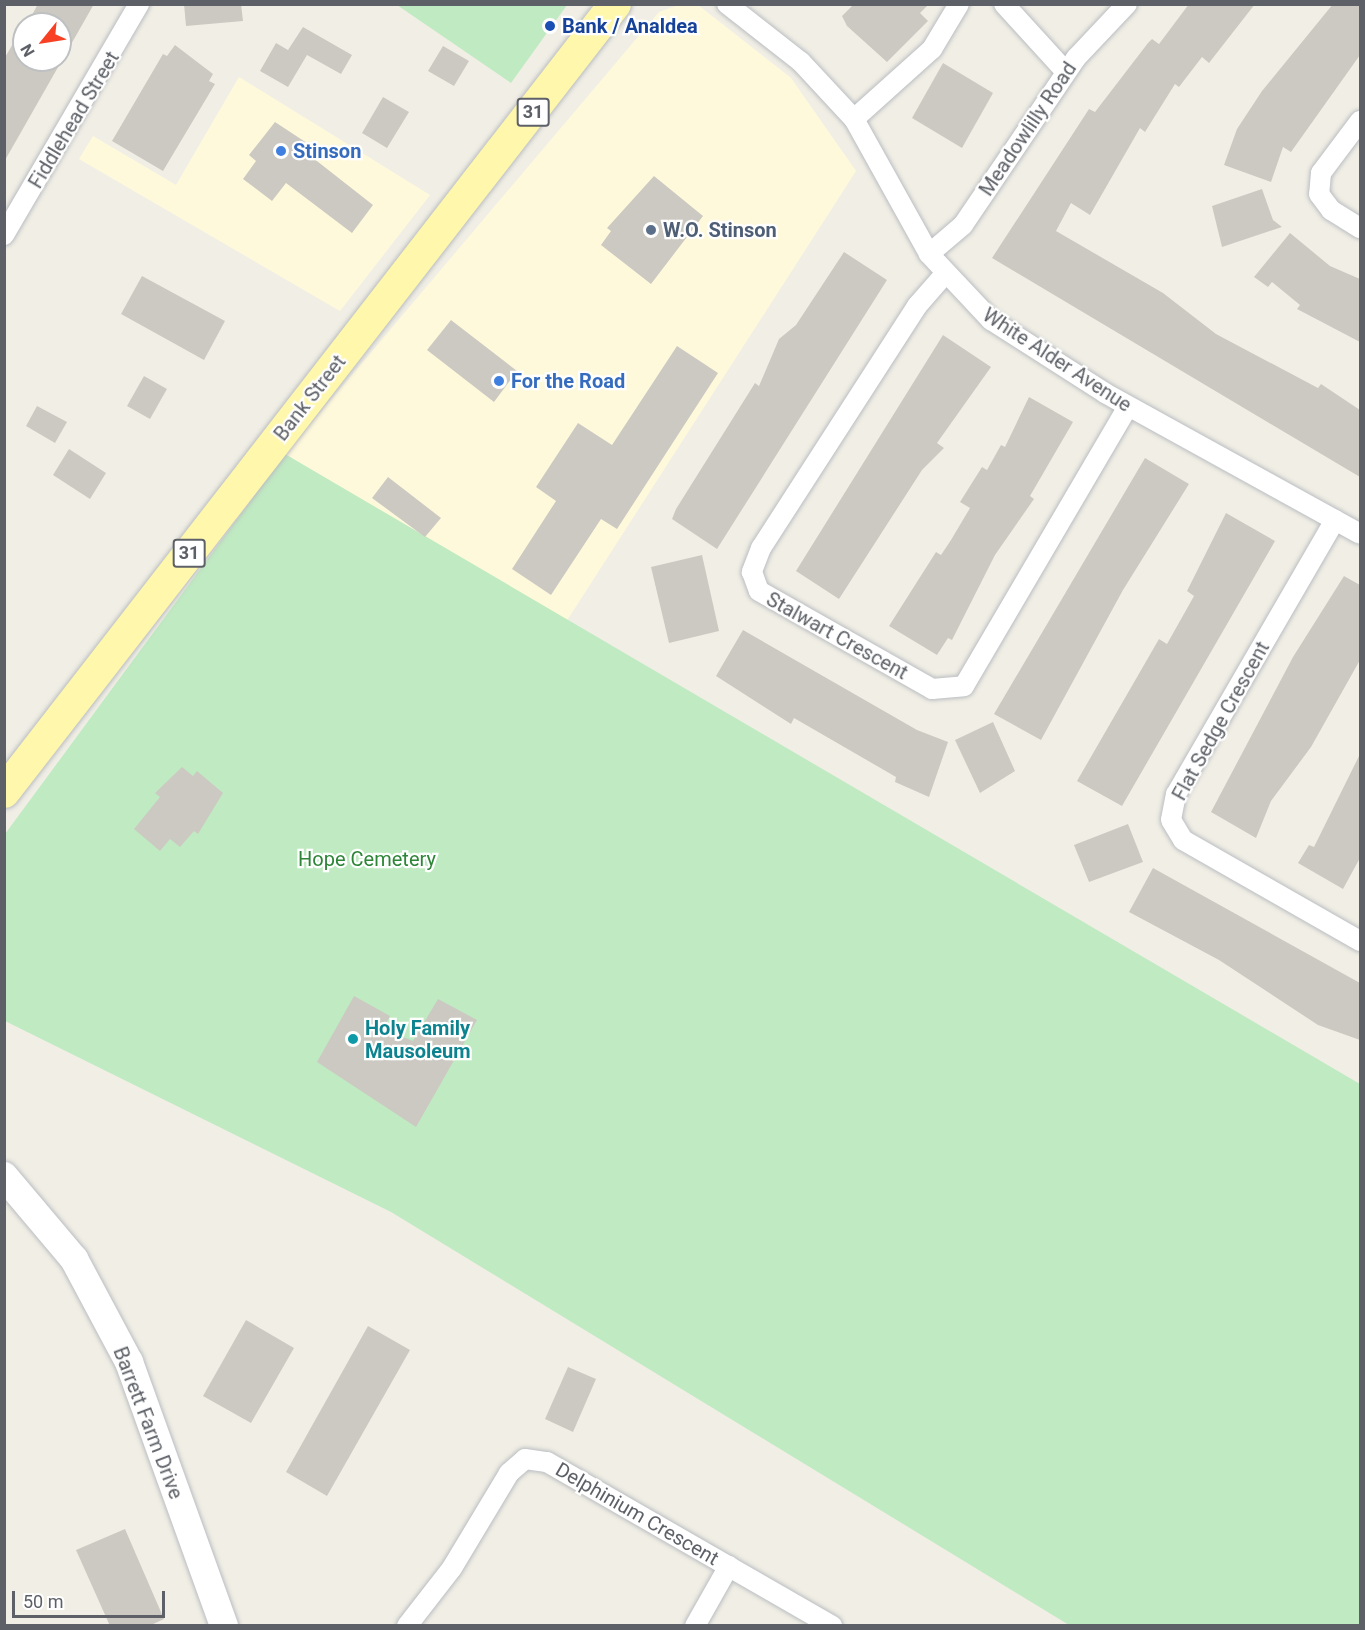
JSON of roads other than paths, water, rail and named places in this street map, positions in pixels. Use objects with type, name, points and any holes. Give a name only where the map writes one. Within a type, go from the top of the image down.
[{"type":"main road","name":"Bank Street","points":[[4,792],[615,4]]},
{"type":"street","name":"Fiddlehead Street","points":[[4,235],[139,4]]},
{"type":"street","name":"White Alder Avenue","points":[[727,4],[801,62],[854,119],[929,254],[944,275],[991,321],[1128,406],[1360,534]]},
{"type":"street","points":[[854,119],[932,49],[959,4]]},
{"type":"street","points":[[1004,4],[1066,72]]},
{"type":"street","name":"Meadowlilly Road","points":[[929,254],[963,225],[1066,72],[1127,4]]},
{"type":"street","points":[[1360,121],[1321,173],[1319,194],[1331,210],[1360,228]]},
{"type":"street","name":"Stalwart Crescent","points":[[944,275],[917,306],[761,548],[752,572],[759,591],[932,689],[964,686],[1128,406]]},
{"type":"street","name":"Flat Sedge Crescent","points":[[1335,520],[1176,794],[1171,820],[1183,840],[1360,939]]},
{"type":"street","name":"Barrett Farm Drive","points":[[4,1176],[74,1259],[129,1362],[224,1626]]},
{"type":"street","name":"Delphinium Crescent","points":[[407,1626],[452,1568],[509,1473],[525,1459],[547,1462],[832,1626]]},
{"type":"street","points":[[695,1626],[729,1566]]},
{"type":"place","name":"Bank / Analdea","points":[[550,26]]},
{"type":"place","name":"Stinson","points":[[281,151]]},
{"type":"place","name":"W.O. Stinson","points":[[651,230]]},
{"type":"place","name":"For the Road","points":[[499,381]]},
{"type":"place","name":"Holy Family Mausoleum","points":[[353,1039]]},
{"type":"park label","name":"Hope Cemetery","points":[[367,859]]}]
